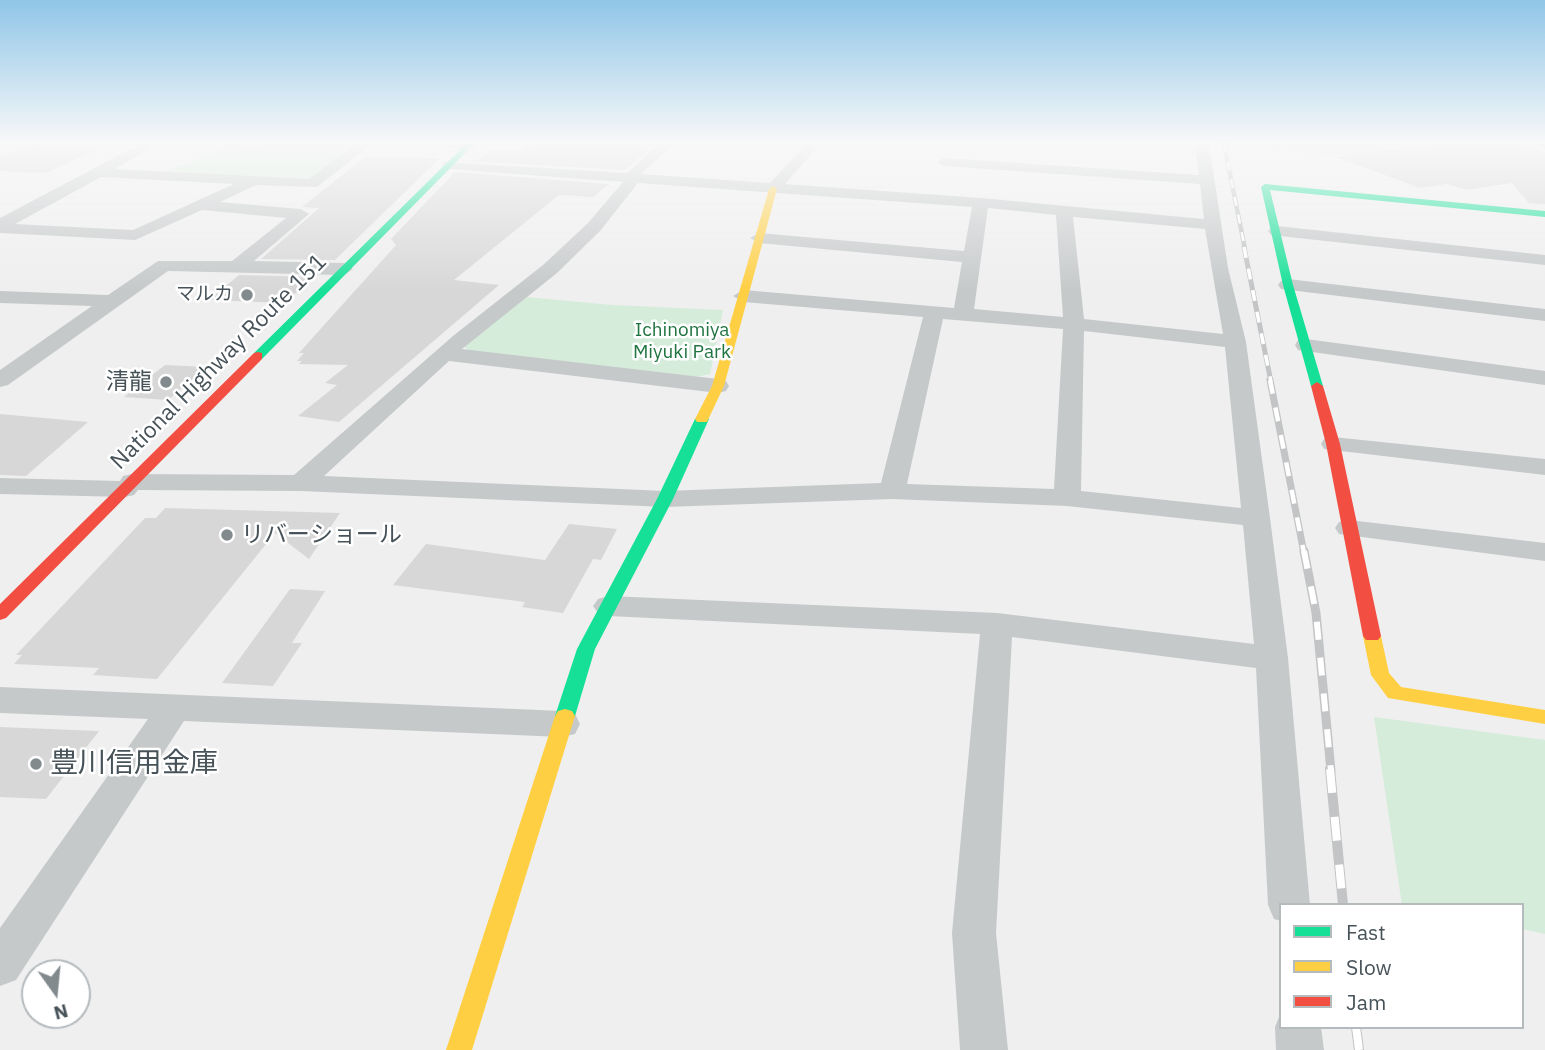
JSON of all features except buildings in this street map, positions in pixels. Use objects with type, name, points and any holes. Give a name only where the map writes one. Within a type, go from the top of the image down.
[{"type":"main road","name":"National Highway Route 151","points":[[0,614],[421,193]]},
{"type":"main road","points":[[459,1050],[586,649],[665,499],[718,386],[772,193]]},
{"type":"main road","points":[[1267,193],[1288,285],[1334,444],[1380,676],[1395,693],[1545,717]]},
{"type":"main road","points":[[1327,193],[1545,214]]},
{"type":"street","points":[[0,227],[61,193]]},
{"type":"street","points":[[0,227],[135,235],[226,193]]},
{"type":"street","points":[[301,483],[444,354],[550,269],[594,227],[620,193]]},
{"type":"street","points":[[961,193],[981,203],[1215,225]]},
{"type":"street","points":[[1209,193],[1219,268],[1235,342],[1272,658],[1289,903]]},
{"type":"street","points":[[962,315],[981,203]]},
{"type":"street","points":[[201,205],[301,214],[237,266]]},
{"type":"street","points":[[1065,212],[1074,324],[1067,498]]},
{"type":"street","points":[[1277,232],[1545,260]]},
{"type":"street","points":[[759,238],[972,257]]},
{"type":"street","points":[[0,380],[164,265],[344,269]]},
{"type":"street","points":[[1288,285],[1545,315]]},
{"type":"street","points":[[743,296],[1074,324],[1235,342]]},
{"type":"street","points":[[0,297],[113,300]]},
{"type":"street","points":[[892,491],[934,313]]},
{"type":"street","points":[[1306,345],[1545,378]]},
{"type":"street","points":[[444,354],[718,386]]},
{"type":"street","points":[[1334,444],[1545,467]]},
{"type":"street","points":[[0,486],[301,483],[665,499],[892,491],[1067,498],[1256,518]]},
{"type":"street","points":[[1349,528],[1545,552]]},
{"type":"street","points":[[608,606],[998,624],[1272,658]]},
{"type":"street","points":[[984,1050],[974,933],[998,624]]},
{"type":"street","points":[[0,700],[562,724]]},
{"type":"street","points":[[0,965],[175,708]]},
{"type":"street","points":[[1298,1029],[1300,1050]]},
{"type":"green space","name":"Ichinomiya Miyuki Park","points":[[527,297],[612,305],[723,310],[710,374],[696,377],[470,351],[463,346]]},
{"type":"green space","points":[[1374,717],[1545,740],[1545,934],[1524,929],[1524,903],[1402,903]]},
{"type":"railway","points":[[1234,193],[1245,249]]},
{"type":"railway","points":[[1244,247],[1271,382]]},
{"type":"railway","points":[[1270,380],[1304,553]]},
{"type":"railway","points":[[1304,551],[1316,613],[1331,771]]},
{"type":"railway","points":[[1330,769],[1343,903]]},
{"type":"railway","points":[[1356,1029],[1359,1050]]},
{"type":"traffic: fast","points":[[258,356],[421,193]]},
{"type":"traffic: fast","points":[[1266,193],[1288,285],[1317,386]]},
{"type":"traffic: fast","points":[[1327,193],[1545,214]]},
{"type":"traffic: fast","points":[[565,716],[586,649],[665,499],[702,419]]},
{"type":"traffic: slow","points":[[702,419],[718,386],[772,193]]},
{"type":"traffic: slow","points":[[1372,636],[1380,675],[1395,693],[1545,717]]},
{"type":"traffic: slow","points":[[459,1050],[565,716]]},
{"type":"traffic: jam","points":[[0,614],[258,356]]},
{"type":"traffic: jam","points":[[1317,386],[1333,444],[1372,636]]},
{"type":"place","name":"マルカ","points":[[247,295]]},
{"type":"place","name":"清龍","points":[[166,382]]},
{"type":"place","name":"リバーショール","points":[[227,535]]},
{"type":"place","name":"豊川信用金庫","points":[[36,764]]}]
